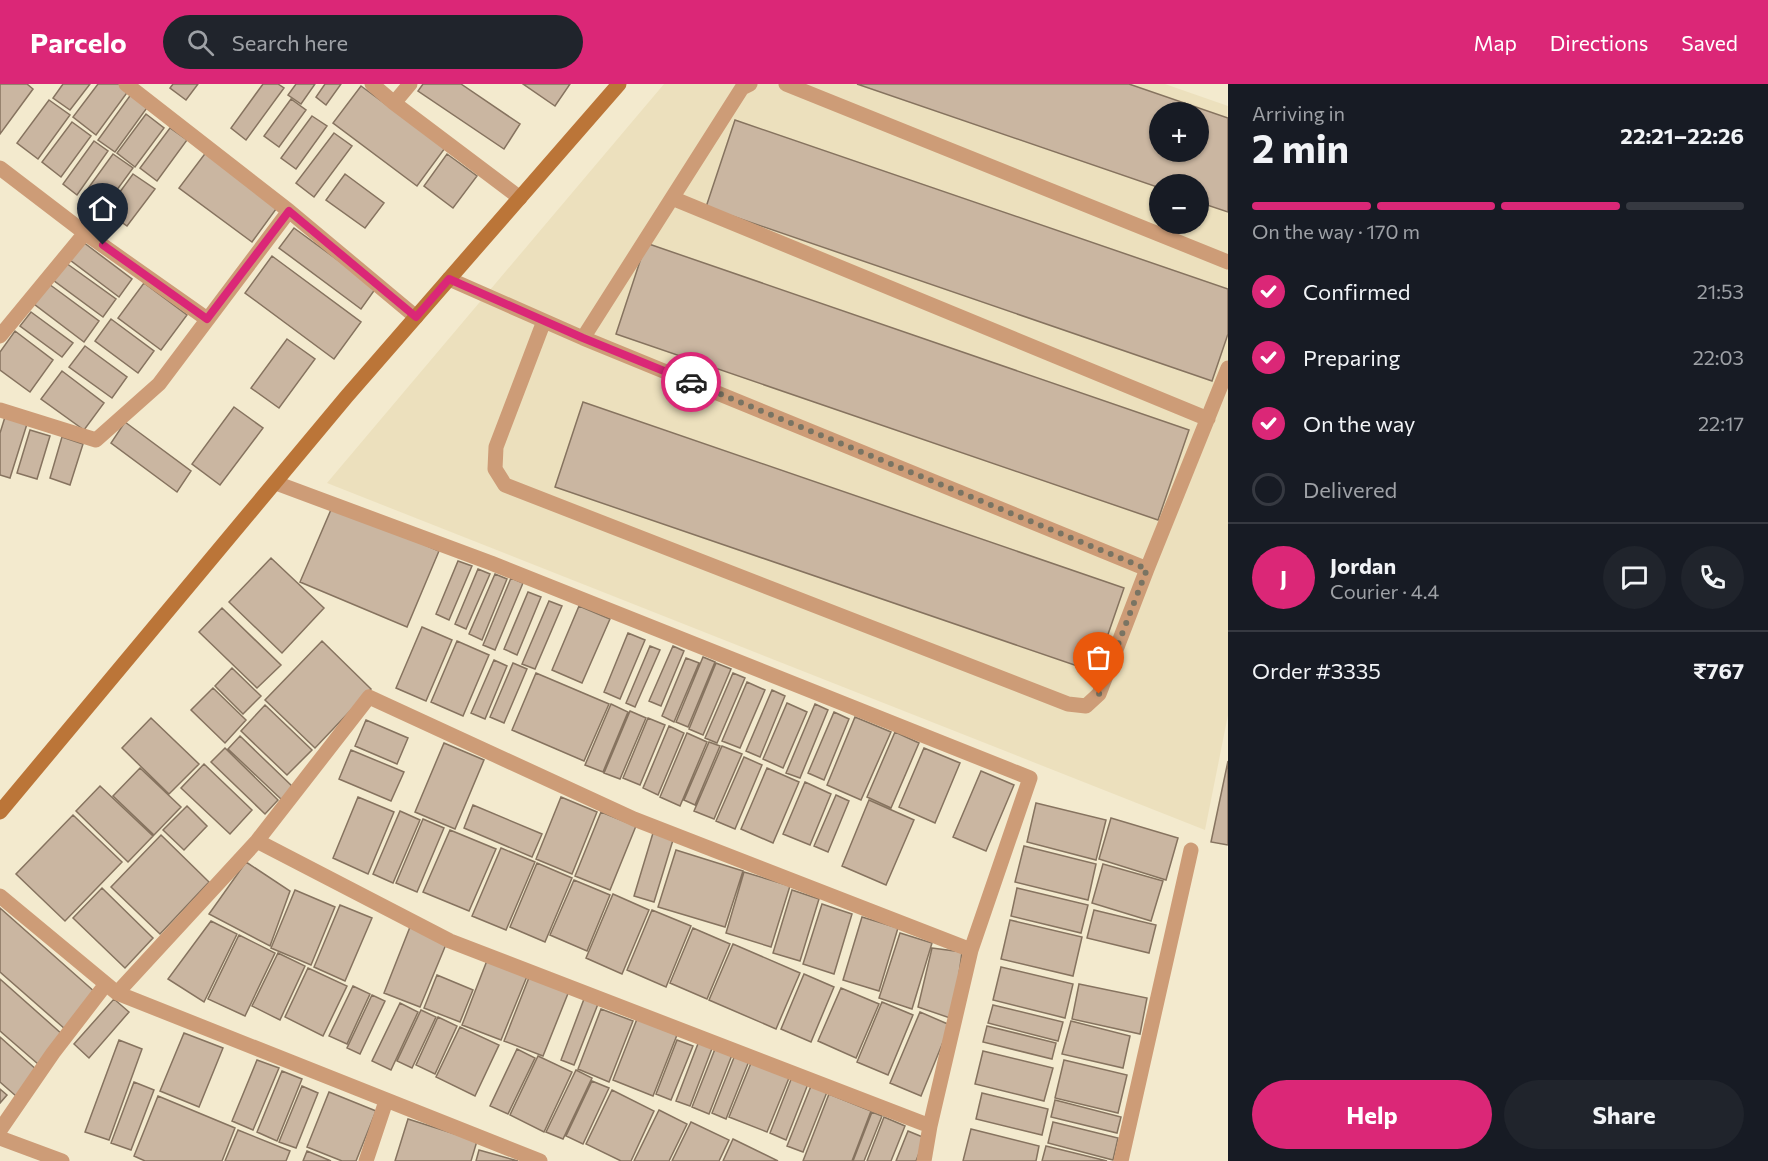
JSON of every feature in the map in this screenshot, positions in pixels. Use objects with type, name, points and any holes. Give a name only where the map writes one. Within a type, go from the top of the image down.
[{"type":"street","points":[[126,84],[289,211],[416,317]]},
{"type":"street","points":[[372,84],[520,198]]},
{"type":"street","points":[[394,103],[410,84]]},
{"type":"street","points":[[0,812],[347,396],[619,84]]},
{"type":"street","points":[[583,338],[742,88],[750,84]]},
{"type":"street","points":[[786,84],[1228,262]]},
{"type":"street","points":[[0,168],[85,233],[207,319]]},
{"type":"street","points":[[672,198],[1208,419]]},
{"type":"street","points":[[0,410],[96,440],[159,384],[289,211]]},
{"type":"street","points":[[0,336],[85,233]]},
{"type":"street","points":[[449,279],[583,338],[1147,569]]},
{"type":"street","points":[[544,321],[496,447],[495,469],[505,485],[1068,704],[1086,706],[1099,694],[1228,368]]},
{"type":"street","points":[[276,483],[491,563],[1030,778],[971,950],[924,1161]]},
{"type":"street","points":[[0,1130],[53,1053],[112,988],[257,841],[369,697],[634,819],[971,950]]},
{"type":"street","points":[[257,841],[450,941],[930,1126]]},
{"type":"street","points":[[1121,1161],[1191,850]]},
{"type":"street","points":[[0,896],[112,988],[386,1101],[540,1161]]},
{"type":"street","points":[[366,1161],[386,1101]]},
{"type":"street","points":[[0,1138],[62,1161]]},
{"type":"shaded area","points":[[664,84],[1165,84],[1228,106],[1228,715],[1205,830],[327,483]]},
{"type":"building","points":[[0,84],[27,84],[33,89],[0,134]]},
{"type":"building","points":[[63,84],[90,84],[70,110],[53,98]]},
{"type":"building","points":[[98,84],[120,84],[129,90],[96,135],[73,117]]},
{"type":"building","points":[[173,84],[198,84],[186,100],[170,88]]},
{"type":"building","points":[[263,84],[278,84],[284,88],[246,140],[231,128]]},
{"type":"building","points":[[296,84],[315,84],[301,104],[288,95]]},
{"type":"building","points":[[325,84],[341,84],[326,105],[316,97]]},
{"type":"building","points":[[423,84],[461,84],[520,124],[504,149],[418,91]]},
{"type":"building","points":[[523,84],[570,84],[555,106]]},
{"type":"building","points":[[857,84],[1129,84],[1181,102],[1149,102],[1149,162],[1209,162],[1209,111],[1228,118],[1228,212],[1209,206],[1209,174],[1149,174],[1149,184]]},
{"type":"building","points":[[361,86],[445,148],[417,186],[333,123]]},
{"type":"building","points":[[132,93],[149,105],[115,152],[98,140]]},
{"type":"building","points":[[291,99],[306,110],[279,147],[264,136]]},
{"type":"building","points":[[49,100],[70,115],[38,159],[17,143]]},
{"type":"building","points":[[146,114],[164,128],[135,167],[117,153]]},
{"type":"building","points":[[312,116],[327,126],[296,169],[281,158]]},
{"type":"building","points":[[735,120],[1228,289],[1228,334],[1212,381],[706,207]]},
{"type":"building","points":[[72,122],[91,136],[61,177],[42,162]]},
{"type":"building","points":[[170,128],[187,140],[157,181],[140,168]]},
{"type":"building","points":[[334,133],[352,146],[314,197],[296,183]]},
{"type":"building","points":[[94,141],[108,151],[77,195],[63,184]]},
{"type":"building","points":[[207,151],[279,205],[252,242],[179,188]]},
{"type":"building","points":[[113,154],[133,168],[100,213],[81,198]]},
{"type":"building","points":[[447,154],[477,176],[453,208],[424,186]]},
{"type":"building","points":[[133,174],[155,189],[127,226],[106,211]]},
{"type":"building","points":[[345,174],[384,203],[365,228],[326,200]]},
{"type":"building","points":[[294,228],[376,288],[361,309],[279,248]]},
{"type":"building","points":[[83,242],[132,279],[119,297],[70,260]]},
{"type":"building","points":[[646,243],[1189,430],[1158,520],[616,334]]},
{"type":"building","points":[[272,256],[361,322],[334,359],[245,293]]},
{"type":"building","points":[[66,263],[116,299],[103,317],[53,280]]},
{"type":"building","points":[[144,283],[187,315],[161,350],[118,318]]},
{"type":"building","points":[[49,284],[99,321],[84,342],[34,304]]},
{"type":"building","points":[[31,312],[73,343],[62,357],[20,326]]},
{"type":"building","points":[[111,319],[154,351],[138,373],[95,341]]},
{"type":"building","points":[[15,331],[53,360],[30,392],[0,370],[0,352]]},
{"type":"building","points":[[287,339],[315,359],[279,408],[251,388]]},
{"type":"building","points":[[85,346],[127,377],[112,398],[69,367]]},
{"type":"building","points":[[62,371],[104,403],[84,430],[41,399]]},
{"type":"building","points":[[583,402],[1124,588],[1095,672],[555,487]]},
{"type":"building","points":[[234,407],[263,428],[220,485],[192,464]]},
{"type":"building","points":[[5,417],[27,424],[10,478],[0,475],[0,433]]},
{"type":"building","points":[[125,422],[191,471],[177,492],[111,443]]},
{"type":"building","points":[[30,430],[50,436],[37,479],[17,473]]},
{"type":"building","points":[[62,437],[83,444],[70,485],[50,478]]},
{"type":"building","points":[[333,505],[439,551],[407,627],[300,582]]},
{"type":"building","points":[[271,558],[324,608],[282,653],[229,602]]},
{"type":"building","points":[[458,561],[472,566],[449,620],[436,614]]},
{"type":"building","points":[[478,569],[490,574],[466,629],[455,624]]},
{"type":"building","points":[[495,574],[507,579],[482,640],[469,634]]},
{"type":"building","points":[[511,578],[523,583],[495,650],[483,645]]},
{"type":"building","points":[[528,592],[541,597],[517,655],[504,649]]},
{"type":"building","points":[[549,601],[562,606],[535,669],[522,664]]},
{"type":"building","points":[[579,606],[610,619],[582,683],[552,670]]},
{"type":"building","points":[[222,608],[281,665],[257,688],[199,632]]},
{"type":"building","points":[[422,627],[452,640],[426,701],[396,688]]},
{"type":"building","points":[[628,633],[645,640],[620,699],[604,692]]},
{"type":"building","points":[[322,641],[371,689],[315,748],[265,700]]},
{"type":"building","points":[[457,641],[489,655],[463,716],[431,702]]},
{"type":"building","points":[[650,646],[660,650],[635,707],[626,703]]},
{"type":"building","points":[[673,646],[684,651],[661,706],[649,701]]},
{"type":"building","points":[[703,657],[715,662],[688,727],[676,722]]},
{"type":"building","points":[[686,658],[699,663],[674,722],[662,716]]},
{"type":"building","points":[[494,660],[507,666],[485,719],[471,713]]},
{"type":"building","points":[[513,663],[527,669],[504,723],[490,717]]},
{"type":"building","points":[[716,663],[731,669],[703,735],[689,729]]},
{"type":"building","points":[[232,668],[261,696],[243,714],[215,686]]},
{"type":"building","points":[[536,673],[609,704],[584,761],[512,730]]},
{"type":"building","points":[[733,673],[745,678],[717,743],[705,738]]},
{"type":"building","points":[[747,682],[765,690],[740,748],[722,741]]},
{"type":"building","points":[[213,688],[246,720],[225,743],[191,710]]},
{"type":"building","points":[[772,690],[785,696],[760,757],[746,751]]},
{"type":"building","points":[[787,703],[807,712],[783,768],[763,759]]},
{"type":"building","points":[[611,704],[628,712],[603,772],[585,765]]},
{"type":"building","points":[[815,704],[828,710],[800,778],[786,773]]},
{"type":"building","points":[[265,705],[312,750],[287,775],[241,731]]},
{"type":"building","points":[[630,711],[646,718],[620,779],[604,773]]},
{"type":"building","points":[[834,712],[849,719],[824,780],[808,773]]},
{"type":"building","points":[[855,717],[891,732],[861,800],[827,785]]},
{"type":"building","points":[[151,718],[199,764],[169,794],[122,748]]},
{"type":"building","points":[[648,718],[665,725],[640,785],[623,778]]},
{"type":"building","points":[[366,720],[408,738],[397,764],[355,746]]},
{"type":"building","points":[[669,726],[684,733],[658,795],[643,788]]},
{"type":"building","points":[[895,732],[919,743],[891,808],[867,797]]},
{"type":"building","points":[[687,733],[707,742],[680,806],[660,797]]},
{"type":"building","points":[[240,736],[294,788],[282,800],[228,749]]},
{"type":"building","points":[[709,742],[720,746],[695,805],[684,800]]},
{"type":"building","points":[[444,743],[484,760],[455,829],[415,812]]},
{"type":"building","points":[[722,746],[742,754],[714,819],[694,811]]},
{"type":"building","points":[[225,748],[278,800],[265,814],[211,762]]},
{"type":"building","points":[[924,748],[960,763],[935,823],[899,807]]},
{"type":"building","points":[[351,750],[404,772],[391,801],[339,779]]},
{"type":"building","points":[[744,757],[762,765],[735,829],[716,821]]},
{"type":"building","points":[[1228,761],[1228,845],[1211,842]]},
{"type":"building","points":[[204,764],[252,810],[230,834],[181,788]]},
{"type":"building","points":[[140,768],[181,807],[154,835],[113,796]]},
{"type":"building","points":[[767,768],[799,782],[773,843],[741,829]]},
{"type":"building","points":[[981,771],[1014,785],[986,851],[953,837]]},
{"type":"building","points":[[805,782],[831,794],[810,845],[783,834]]},
{"type":"building","points":[[100,786],[153,836],[128,862],[76,811]]},
{"type":"building","points":[[836,795],[849,801],[828,852],[814,846]]},
{"type":"building","points":[[358,797],[394,812],[368,874],[333,858]]},
{"type":"building","points":[[561,797],[597,812],[572,874],[536,859]]},
{"type":"building","points":[[869,800],[914,820],[886,885],[842,866]]},
{"type":"building","points":[[1036,803],[1106,820],[1096,860],[1027,842]]},
{"type":"building","points":[[473,805],[542,834],[532,857],[464,828]]},
{"type":"building","points":[[187,806],[207,826],[184,850],[163,830]]},
{"type":"building","points":[[400,811],[420,820],[393,883],[373,874]]},
{"type":"building","points":[[601,812],[636,826],[610,890],[575,876]]},
{"type":"building","points":[[73,815],[122,862],[65,921],[16,874]]},
{"type":"building","points":[[1111,818],[1178,838],[1166,880],[1099,859]]},
{"type":"building","points":[[423,819],[444,828],[417,892],[396,883]]},
{"type":"building","points":[[450,830],[496,849],[469,911],[423,892]]},
{"type":"building","points":[[653,833],[673,840],[654,902],[634,896]]},
{"type":"building","points":[[161,835],[209,882],[160,934],[111,887]]},
{"type":"building","points":[[1024,846],[1096,864],[1088,900],[1015,882]]},
{"type":"building","points":[[501,848],[535,862],[506,930],[472,916]]},
{"type":"building","points":[[676,850],[743,871],[725,927],[658,907]]},
{"type":"building","points":[[246,862],[290,891],[270,946],[209,914]]},
{"type":"building","points":[[537,863],[572,878],[545,942],[510,927]]},
{"type":"building","points":[[1103,864],[1163,881],[1151,921],[1092,903]]},
{"type":"building","points":[[744,872],[790,886],[771,947],[726,933]]},
{"type":"building","points":[[574,880],[610,895],[587,951],[550,935]]},
{"type":"building","points":[[102,888],[153,938],[125,968],[73,918]]},
{"type":"building","points":[[1017,888],[1088,905],[1081,933],[1011,916]]},
{"type":"building","points":[[295,890],[335,907],[311,965],[271,948]]},
{"type":"building","points":[[792,890],[819,899],[800,961],[773,953]]},
{"type":"building","points":[[613,894],[649,910],[622,974],[586,958]]},
{"type":"building","points":[[822,904],[852,914],[834,974],[803,964]]},
{"type":"building","points":[[340,905],[372,918],[345,981],[314,967]]},
{"type":"building","points":[[0,908],[96,993],[65,1029],[0,972]]},
{"type":"building","points":[[652,910],[691,926],[666,987],[627,970]]},
{"type":"building","points":[[1094,910],[1156,925],[1149,953],[1087,938]]},
{"type":"building","points":[[862,917],[898,928],[879,991],[843,980]]},
{"type":"building","points":[[1010,920],[1082,937],[1073,976],[1001,959]]},
{"type":"building","points":[[211,921],[237,934],[204,1002],[168,979]]},
{"type":"building","points":[[410,927],[447,942],[420,1007],[384,993]]},
{"type":"building","points":[[693,928],[730,944],[707,999],[670,983]]},
{"type":"building","points":[[900,933],[932,943],[912,1009],[879,998]]},
{"type":"building","points":[[239,935],[275,953],[245,1016],[208,999]]},
{"type":"building","points":[[733,944],[800,973],[776,1029],[709,1000]]},
{"type":"building","points":[[932,948],[962,952],[953,1019],[918,1007]]},
{"type":"building","points":[[278,953],[305,966],[280,1020],[252,1006]]},
{"type":"building","points":[[488,958],[528,974],[501,1040],[462,1025]]},
{"type":"building","points":[[1001,967],[1073,984],[1065,1018],[993,1000]]},
{"type":"building","points":[[308,968],[347,986],[323,1036],[285,1017]]},
{"type":"building","points":[[804,974],[834,987],[811,1042],[781,1029]]},
{"type":"building","points":[[437,975],[473,990],[460,1022],[424,1008]]},
{"type":"building","points":[[530,975],[569,991],[543,1056],[504,1041]]},
{"type":"building","points":[[0,979],[63,1035],[38,1064],[0,1031]]},
{"type":"building","points":[[1079,984],[1147,998],[1140,1034],[1072,1019]]},
{"type":"building","points":[[353,986],[370,994],[347,1044],[329,1036]]},
{"type":"building","points":[[841,988],[879,1004],[856,1058],[818,1041]]},
{"type":"building","points":[[372,995],[385,1001],[360,1054],[347,1048]]},
{"type":"building","points":[[114,999],[129,1012],[89,1058],[74,1044]]},
{"type":"building","points":[[584,999],[598,1004],[574,1065],[561,1060]]},
{"type":"building","points":[[882,1002],[913,1015],[888,1075],[857,1062]]},
{"type":"building","points":[[400,1003],[418,1012],[391,1070],[372,1061]]},
{"type":"building","points":[[993,1005],[1063,1022],[1058,1041],[988,1023]]},
{"type":"building","points":[[601,1009],[633,1021],[609,1082],[578,1069]]},
{"type":"building","points":[[421,1010],[436,1017],[412,1068],[397,1061]]},
{"type":"building","points":[[920,1012],[950,1025],[921,1096],[890,1083]]},
{"type":"building","points":[[438,1017],[457,1026],[435,1074],[416,1065]]},
{"type":"building","points":[[637,1019],[677,1035],[653,1096],[613,1080]]},
{"type":"building","points":[[1071,1021],[1130,1036],[1123,1068],[1062,1054]]},
{"type":"building","points":[[987,1026],[1056,1043],[1052,1059],[983,1042]]},
{"type":"building","points":[[460,1027],[499,1045],[475,1096],[436,1077]]},
{"type":"building","points":[[184,1033],[223,1048],[199,1107],[160,1091]]},
{"type":"building","points":[[0,1037],[38,1071],[16,1096],[0,1082]]},
{"type":"building","points":[[119,1040],[142,1049],[109,1140],[85,1132]]},
{"type":"building","points":[[677,1040],[693,1046],[671,1100],[656,1094]]},
{"type":"building","points":[[699,1041],[713,1046],[690,1106],[676,1101]]},
{"type":"building","points":[[517,1049],[535,1058],[508,1114],[490,1106]]},
{"type":"building","points":[[715,1049],[732,1055],[709,1114],[692,1107]]},
{"type":"building","points":[[983,1051],[1053,1068],[1044,1101],[975,1084]]},
{"type":"building","points":[[735,1055],[749,1061],[726,1119],[712,1113]]},
{"type":"building","points":[[538,1056],[572,1072],[544,1132],[510,1115]]},
{"type":"building","points":[[257,1060],[279,1068],[253,1130],[232,1121]]},
{"type":"building","points":[[1064,1060],[1127,1075],[1118,1113],[1055,1098]]},
{"type":"building","points":[[751,1063],[789,1078],[767,1132],[729,1117]]},
{"type":"building","points":[[576,1070],[592,1078],[563,1139],[546,1132]]},
{"type":"building","points":[[282,1071],[302,1079],[277,1141],[257,1132]]},
{"type":"building","points":[[792,1077],[808,1084],[786,1140],[770,1133]]},
{"type":"building","points":[[592,1081],[609,1088],[583,1144],[566,1136]]},
{"type":"building","points":[[134,1082],[154,1090],[131,1150],[111,1143]]},
{"type":"building","points":[[302,1086],[318,1093],[296,1148],[279,1142]]},
{"type":"building","points":[[811,1086],[827,1092],[803,1152],[787,1146]]},
{"type":"building","points":[[0,1089],[7,1095],[0,1103]]},
{"type":"building","points":[[612,1090],[654,1111],[631,1161],[621,1161],[586,1144]]},
{"type":"building","points":[[329,1092],[376,1111],[356,1161],[342,1161],[307,1147]]},
{"type":"building","points":[[982,1093],[1048,1109],[1042,1135],[976,1119]]},
{"type":"building","points":[[829,1094],[871,1111],[852,1161],[803,1161]]},
{"type":"building","points":[[158,1096],[235,1128],[222,1161],[145,1161],[134,1156]]},
{"type":"building","points":[[1055,1100],[1121,1117],[1117,1133],[1051,1117]]},
{"type":"building","points":[[659,1110],[687,1124],[669,1161],[634,1161]]},
{"type":"building","points":[[872,1112],[882,1116],[864,1161],[853,1161]]},
{"type":"building","points":[[884,1117],[905,1126],[891,1161],[867,1161]]},
{"type":"building","points":[[408,1119],[477,1141],[471,1161],[395,1161]]},
{"type":"building","points":[[691,1122],[729,1140],[719,1161],[672,1161]]},
{"type":"building","points":[[1053,1122],[1118,1138],[1113,1160],[1048,1143]]},
{"type":"building","points":[[971,1129],[1039,1146],[1036,1161],[963,1161]]},
{"type":"building","points":[[238,1130],[290,1151],[286,1161],[225,1161]]},
{"type":"building","points":[[908,1131],[925,1138],[916,1161],[896,1161]]},
{"type":"building","points":[[733,1139],[778,1161],[723,1161]]},
{"type":"building","points":[[1046,1146],[1107,1161],[1042,1161]]},
{"type":"building","points":[[479,1150],[518,1161],[476,1161]]},
{"type":"building","points":[[307,1151],[331,1161],[303,1161]]},
{"type":"way so far","points":[[691,382],[1147,569],[1099,694]]},
{"type":"route","points":[[103,245],[207,319],[289,211],[416,317],[449,279],[583,338],[691,382]]}]
